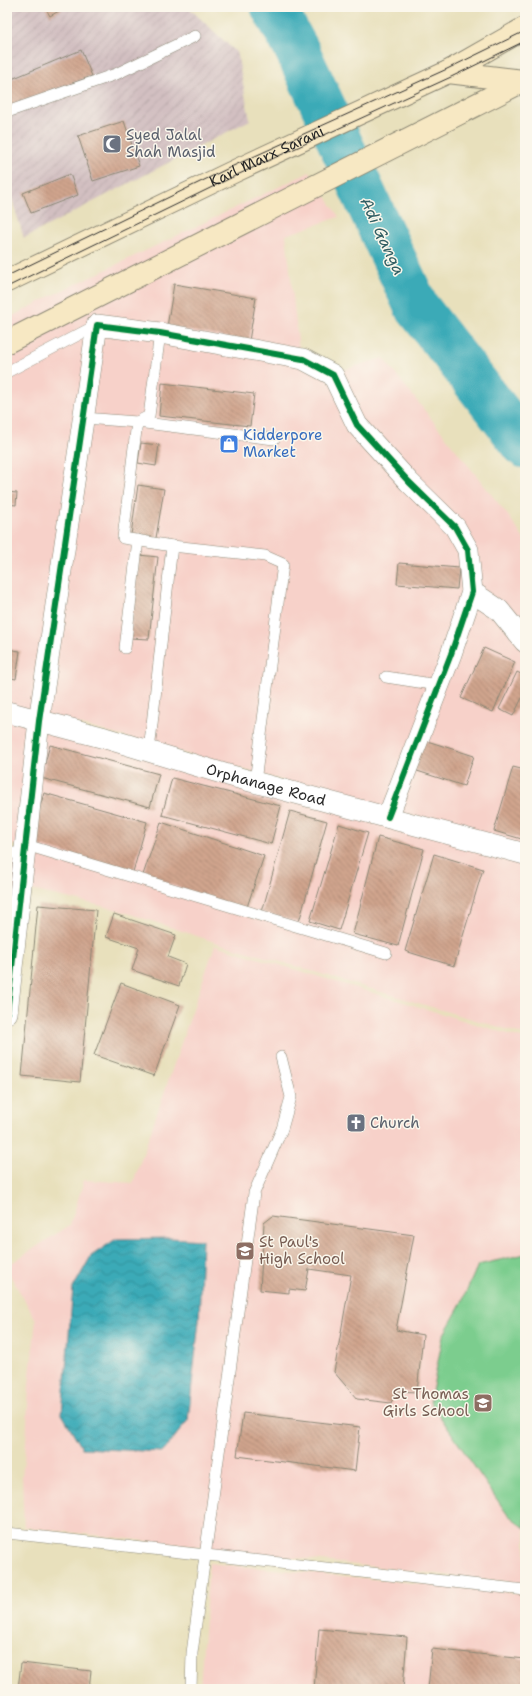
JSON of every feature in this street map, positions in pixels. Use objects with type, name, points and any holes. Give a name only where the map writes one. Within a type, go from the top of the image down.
[{"type":"main road","name":"Karl Marx Sarani","points":[[7,281],[235,171],[448,72],[525,28]]},
{"type":"main road","points":[[448,72],[524,80]]},
{"type":"main road","points":[[7,342],[524,80]]},
{"type":"street","points":[[7,1013],[20,851],[97,325],[160,333],[302,359],[332,376],[357,424],[408,482],[455,527],[468,550],[472,592],[388,817]]},
{"type":"street","points":[[472,592],[499,610],[525,642]]},
{"type":"street","name":"Orphanage Road","points":[[7,712],[255,782],[525,854]]},
{"type":"lane","points":[[7,112],[116,74],[195,36]]},
{"type":"lane","points":[[7,372],[97,325]]},
{"type":"lane","points":[[137,422],[149,416],[160,333]]},
{"type":"lane","points":[[84,418],[137,422],[274,439]]},
{"type":"lane","points":[[137,422],[123,538],[172,546],[265,556],[283,564],[255,782]]},
{"type":"lane","points":[[125,648],[138,540]]},
{"type":"lane","points":[[149,752],[172,546]]},
{"type":"lane","points":[[386,677],[438,685]]},
{"type":"lane","points":[[20,851],[386,953]]},
{"type":"lane","points":[[191,1689],[192,1653],[254,1193],[282,1129],[291,1097],[281,1057]]},
{"type":"lane","points":[[7,1533],[525,1590]]},
{"type":"shaded area","points":[[7,7],[188,7],[237,53],[250,120],[24,238],[7,183]]},
{"type":"shaded area","name":"Kidderpore Market","points":[[310,172],[339,217],[286,235],[299,350],[344,370],[383,358],[510,518],[525,541],[525,847],[38,713],[18,846],[7,844],[7,319],[51,296]]},
{"type":"shaded area","points":[[43,728],[525,858],[525,1035],[224,945],[115,909],[27,889]]},
{"type":"shaded area","points":[[7,857],[22,860],[7,976]]},
{"type":"shaded area","name":"St Paul's High School","points":[[215,945],[525,1039],[525,1584],[24,1527],[22,1476],[26,1443],[29,1384],[36,1320],[7,1270],[7,1266],[70,1225],[84,1180],[133,1183]]},
{"type":"shaded area","points":[[209,1563],[525,1594],[525,1689],[200,1689]]},
{"type":"green space","points":[[525,1254],[525,1528],[507,1514],[430,1402],[443,1336],[460,1306],[478,1265]]},
{"type":"water","points":[[170,1238],[202,1240],[199,1321],[188,1420],[163,1452],[82,1448],[62,1414],[73,1288],[91,1256],[116,1239]]},
{"type":"building","points":[[45,7],[66,7],[50,16]]},
{"type":"building","points":[[81,50],[92,76],[7,107],[7,81]]},
{"type":"building","points":[[124,121],[139,166],[93,181],[78,136]]},
{"type":"building","points":[[70,174],[78,195],[31,213],[23,193]]},
{"type":"building","points":[[174,284],[256,298],[249,341],[167,327]]},
{"type":"building","points":[[162,383],[254,394],[250,426],[159,416]]},
{"type":"building","points":[[141,443],[159,445],[156,466],[138,463]]},
{"type":"building","points":[[138,485],[164,489],[156,538],[131,535]]},
{"type":"building","points":[[7,492],[17,493],[16,505],[7,504]]},
{"type":"building","points":[[139,555],[158,557],[149,639],[130,638]]},
{"type":"building","points":[[399,563],[459,568],[457,589],[397,584]]},
{"type":"building","points":[[484,648],[515,662],[493,712],[461,698]]},
{"type":"building","points":[[7,649],[20,651],[16,679],[7,677]]},
{"type":"building","points":[[517,672],[525,676],[525,692],[513,716],[499,709]]},
{"type":"building","points":[[421,739],[474,756],[464,786],[411,769]]},
{"type":"building","points":[[50,745],[159,774],[150,807],[41,778]]},
{"type":"building","points":[[513,767],[525,770],[525,840],[494,831]]},
{"type":"building","points":[[172,778],[281,806],[271,844],[162,815]]},
{"type":"building","points":[[44,793],[147,822],[133,872],[30,843]]},
{"type":"building","points":[[290,811],[327,821],[299,922],[262,912]]},
{"type":"building","points":[[161,822],[264,856],[246,910],[143,875]]},
{"type":"building","points":[[339,824],[368,833],[339,930],[310,921]]},
{"type":"building","points":[[378,837],[424,849],[398,946],[353,934]]},
{"type":"building","points":[[434,854],[483,869],[454,966],[405,951]]},
{"type":"building","points":[[38,905],[96,910],[80,1082],[22,1076]]},
{"type":"building","points":[[114,914],[176,935],[168,957],[186,964],[179,986],[132,970],[139,948],[106,937]]},
{"type":"building","points":[[121,983],[180,1005],[154,1076],[94,1055]]},
{"type":"building","points":[[273,1216],[414,1235],[396,1330],[423,1335],[417,1392],[396,1391],[391,1403],[357,1399],[334,1372],[351,1275],[309,1269],[305,1291],[289,1289],[289,1293],[260,1290],[264,1223]]},
{"type":"building","points":[[243,1413],[360,1427],[355,1471],[237,1456]]},
{"type":"building","points":[[319,1629],[407,1637],[403,1689],[314,1689]]},
{"type":"building","points":[[432,1649],[525,1659],[525,1689],[428,1689]]},
{"type":"building","points":[[21,1663],[91,1671],[89,1689],[18,1689]]},
{"type":"waterway","name":"Adi Ganga","points":[[273,7],[296,48],[416,306],[525,446]]},
{"type":"tram line","points":[[7,276],[233,166],[447,69],[525,31]]},
{"type":"tram line","points":[[7,287],[237,175],[451,77],[525,41]]},
{"type":"cycle path","points":[[7,1013],[39,721],[97,325],[160,333],[303,359],[333,375],[357,425],[409,482],[455,527],[468,550],[472,592],[451,654],[388,817]]},
{"type":"place","name":"Syed Jalal Shah Masjid","points":[[112,144]]},
{"type":"place","name":"Kidderpore Market","points":[[229,444]]},
{"type":"place","name":"Church","points":[[356,1123]]},
{"type":"place","name":"St Paul's High School","points":[[245,1251]]},
{"type":"place","name":"St Thomas Girls School","points":[[483,1403]]}]
